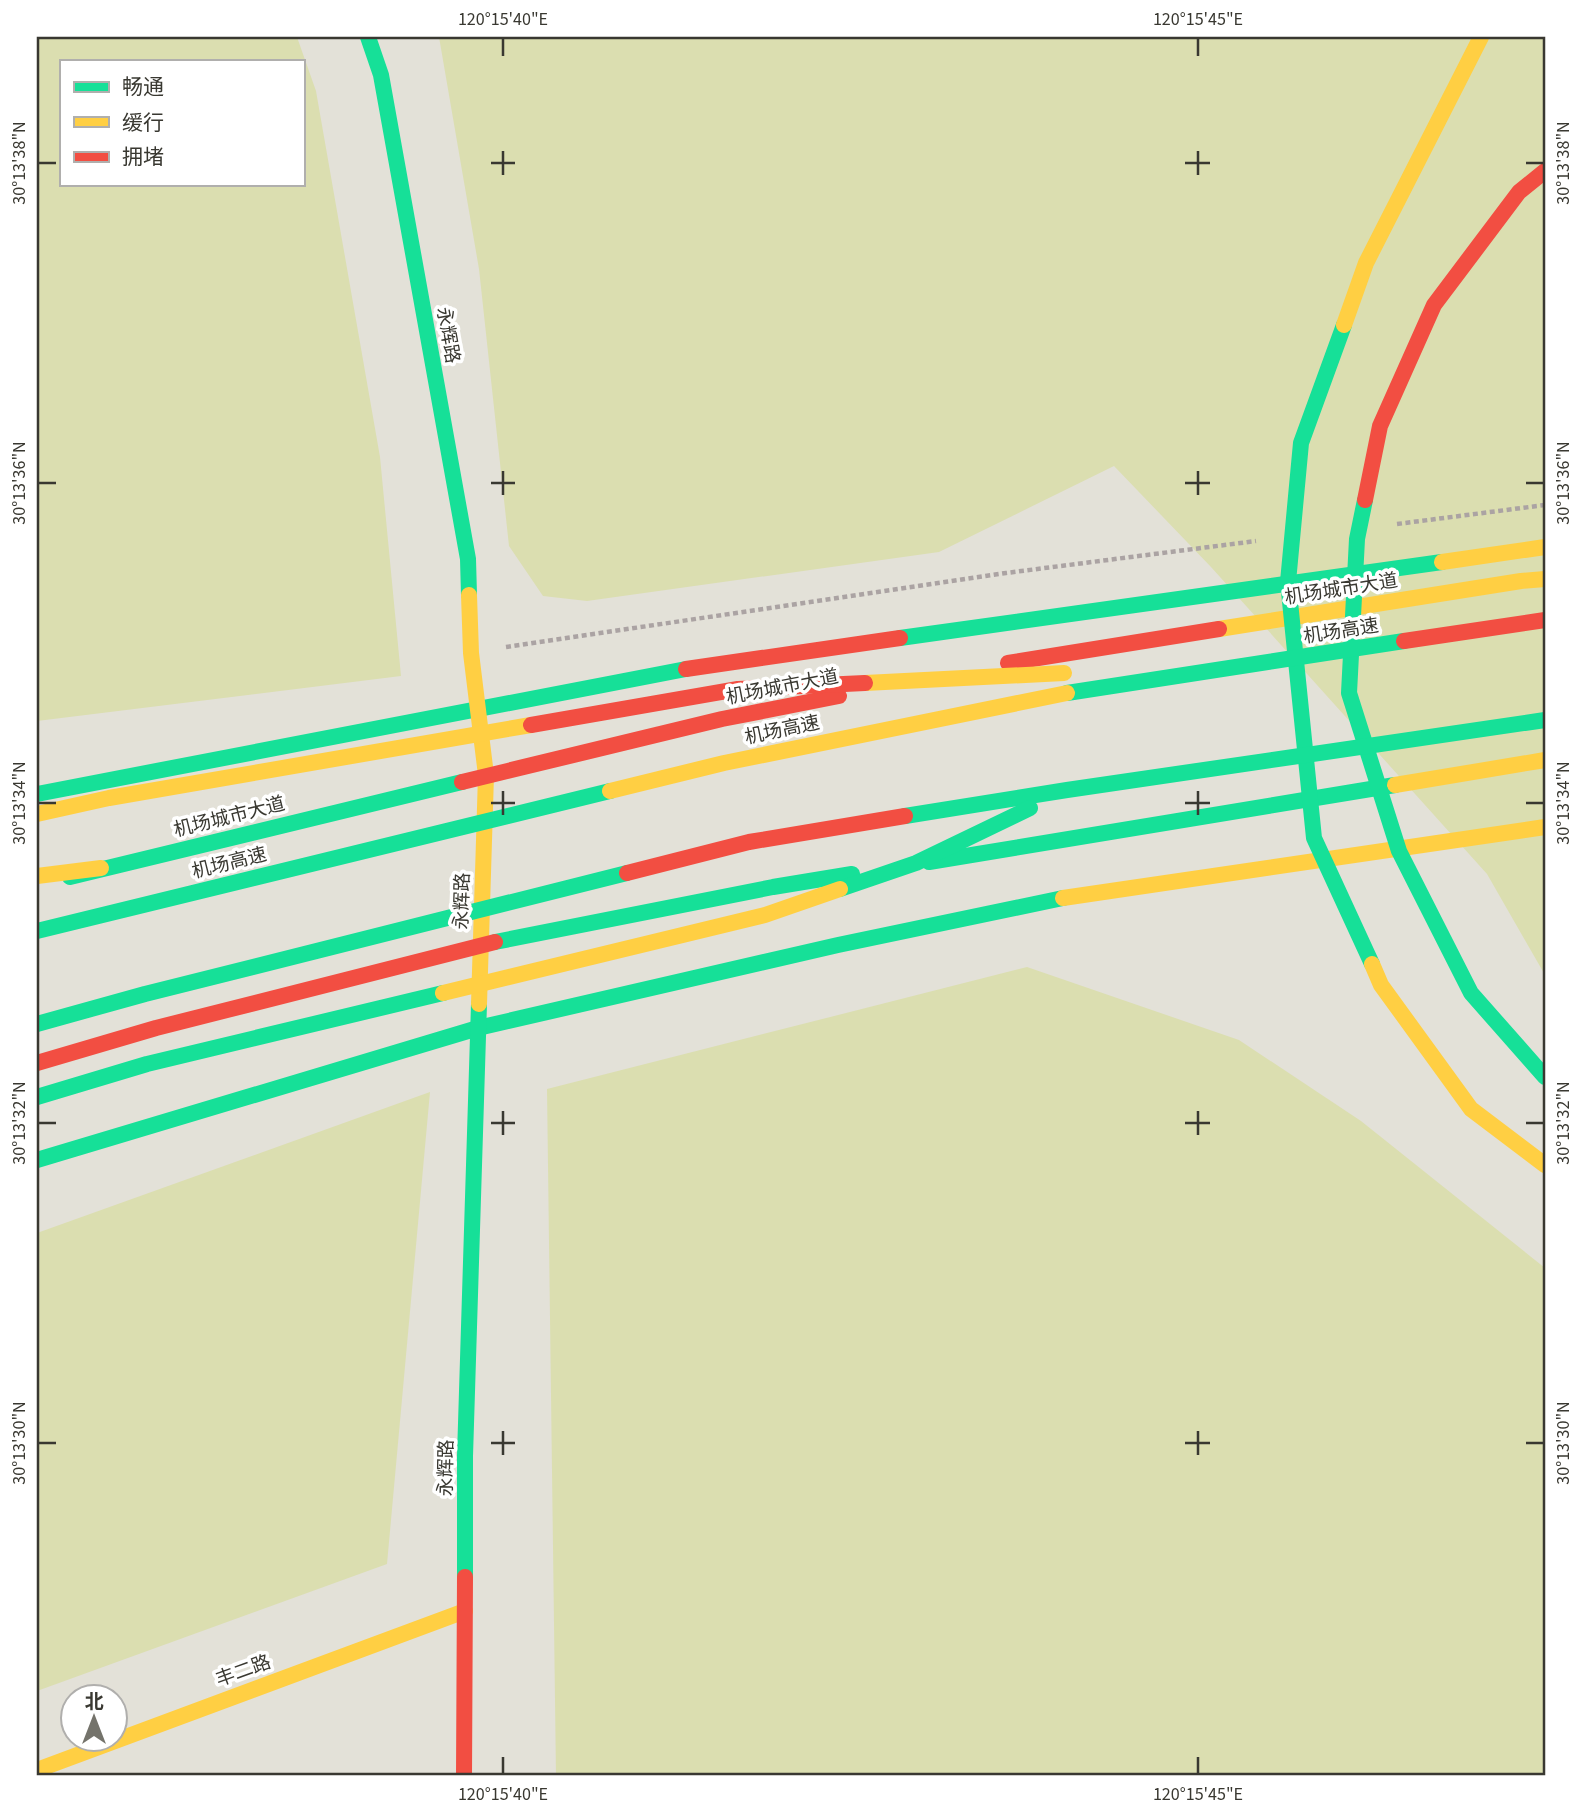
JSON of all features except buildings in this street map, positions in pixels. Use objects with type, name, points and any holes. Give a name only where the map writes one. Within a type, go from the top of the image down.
[{"type":"main road","name":"永辉路","points":[[368,37],[381,75],[468,559],[471,653],[486,775],[465,1456],[464,1776]]},
{"type":"main road","points":[[1481,37],[1366,262],[1305,430],[1301,443],[1288,582],[1314,838],[1381,985],[1471,1110],[1545,1165]]},
{"type":"main road","points":[[1545,171],[1519,192],[1434,305],[1380,426],[1357,539],[1349,694],[1399,851],[1471,993],[1545,1077]]},
{"type":"main road","points":[[37,794],[698,667],[1545,547]]},
{"type":"main road","name":"机场城市大道","points":[[37,886],[101,868],[722,719],[1043,657],[1545,579]]},
{"type":"main road","name":"机场高速","points":[[37,931],[724,763],[1047,696],[1545,620]]},
{"type":"main road","points":[[1101,672],[1255,664]]},
{"type":"main road","points":[[37,814],[122,795],[738,690],[1073,673]]},
{"type":"main road","points":[[37,1024],[145,994],[750,842],[1067,790],[1545,720]]},
{"type":"main road","points":[[37,1063],[156,1028],[481,945],[773,887],[1545,760]]},
{"type":"main road","points":[[37,1097],[160,1061],[765,915],[916,863],[1067,790]]},
{"type":"main road","points":[[37,1160],[478,1028],[838,945],[1068,897],[1545,827]]},
{"type":"main road","points":[[37,876],[101,868]]},
{"type":"main road","name":"丰二路","points":[[37,1770],[465,1611]]},
{"type":"path","points":[[1393,524],[1545,505]]},
{"type":"path","points":[[471,653],[992,575],[1269,540]]},
{"type":"green space","points":[[37,37],[297,37],[316,91],[380,457],[401,676],[37,721]]},
{"type":"green space","points":[[439,37],[1545,37],[1545,975],[1487,874],[1211,567],[1114,466],[939,552],[587,601],[543,596],[509,546],[479,269]]},
{"type":"green space","points":[[1027,967],[1239,1040],[1361,1121],[1545,1268],[1545,1776],[556,1776],[547,1089]]},
{"type":"green space","points":[[430,1092],[387,1564],[37,1691],[37,1233]]},
{"type":"traffic: fast","points":[[368,37],[381,75],[468,559],[469,595]]},
{"type":"traffic: fast","points":[[1344,325],[1301,443],[1288,582],[1314,838],[1372,964]]},
{"type":"traffic: fast","points":[[1365,500],[1357,539],[1349,693],[1399,851],[1471,993],[1545,1077]]},
{"type":"traffic: fast","points":[[900,638],[1442,562]]},
{"type":"traffic: fast","points":[[1067,693],[1404,641]]},
{"type":"traffic: fast","points":[[37,794],[686,669]]},
{"type":"traffic: fast","points":[[905,816],[1545,720]]},
{"type":"traffic: fast","points":[[70,877],[462,782]]},
{"type":"traffic: fast","points":[[929,862],[1395,785]]},
{"type":"traffic: fast","points":[[37,931],[610,791]]},
{"type":"traffic: fast","points":[[840,889],[916,863],[1030,808]]},
{"type":"traffic: fast","points":[[37,1024],[145,994],[627,873]]},
{"type":"traffic: fast","points":[[495,942],[852,874]]},
{"type":"traffic: fast","points":[[478,1028],[838,945],[1063,898]]},
{"type":"traffic: fast","points":[[37,1097],[147,1064],[443,993]]},
{"type":"traffic: fast","points":[[465,1577],[465,1456],[479,1004]]},
{"type":"traffic: fast","points":[[37,1160],[478,1028]]},
{"type":"traffic: slow","points":[[1344,325],[1366,263],[1481,37]]},
{"type":"traffic: slow","points":[[1442,562],[1545,547]]},
{"type":"traffic: slow","points":[[1219,629],[1545,579]]},
{"type":"traffic: slow","points":[[469,595],[471,653],[486,775],[479,1004]]},
{"type":"traffic: slow","points":[[865,683],[1064,673]]},
{"type":"traffic: slow","points":[[610,791],[724,763],[1067,693]]},
{"type":"traffic: slow","points":[[37,814],[109,798],[531,725]]},
{"type":"traffic: slow","points":[[1395,785],[1545,760]]},
{"type":"traffic: slow","points":[[1063,898],[1545,827]]},
{"type":"traffic: slow","points":[[37,876],[101,868]]},
{"type":"traffic: slow","points":[[443,993],[765,915],[840,889]]},
{"type":"traffic: slow","points":[[1372,964],[1381,985],[1471,1109],[1545,1165]]},
{"type":"traffic: slow","points":[[37,1770],[465,1611]]},
{"type":"traffic: jam","points":[[1365,500],[1380,426],[1434,305],[1519,192],[1545,171]]},
{"type":"traffic: jam","points":[[1404,641],[1545,620]]},
{"type":"traffic: jam","points":[[1008,663],[1219,629]]},
{"type":"traffic: jam","points":[[686,669],[900,638]]},
{"type":"traffic: jam","points":[[531,725],[738,689],[865,683]]},
{"type":"traffic: jam","points":[[462,782],[722,719],[839,696]]},
{"type":"traffic: jam","points":[[627,873],[749,842],[905,816]]},
{"type":"traffic: jam","points":[[37,1063],[156,1028],[495,942]]},
{"type":"traffic: jam","points":[[464,1776],[465,1577]]}]
